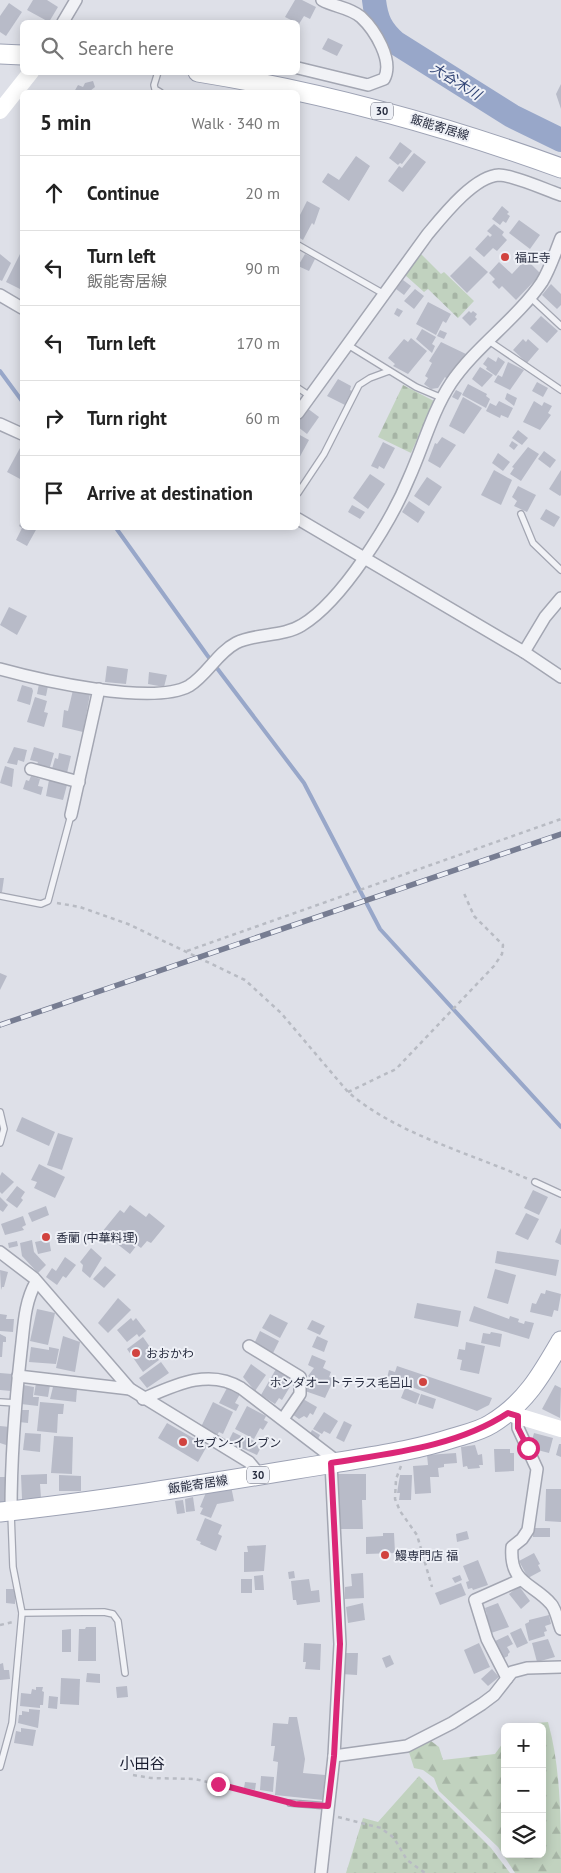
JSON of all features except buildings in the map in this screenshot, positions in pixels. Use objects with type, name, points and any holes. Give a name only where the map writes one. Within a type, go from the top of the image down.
[{"type":"main road","points":[[0,54],[20,55]]},
{"type":"main road","name":"飯能寄居線","points":[[234,75],[298,90]]},
{"type":"main road","name":"飯能寄居線","points":[[300,91],[482,140],[561,168]]},
{"type":"main road","name":"飯能寄居線","points":[[5,1512],[407,1452],[476,1431],[513,1414],[543,1373],[561,1341]]},
{"type":"street","points":[[64,20],[76,0]]},
{"type":"street","points":[[300,68],[368,85],[384,79],[388,72],[388,63],[375,36],[361,17],[339,2],[322,0]]},
{"type":"street","points":[[0,111],[29,75]]},
{"type":"street","points":[[300,409],[442,217],[480,181],[490,176],[501,175],[561,195]]},
{"type":"street","points":[[0,669],[32,678],[99,689],[152,693],[170,692],[189,685],[224,651],[237,643],[300,627],[327,604],[363,557],[402,494],[442,398],[452,381],[530,298],[542,281],[561,238]]},
{"type":"street","points":[[0,294],[20,307]]},
{"type":"street","points":[[0,424],[20,433]]},
{"type":"street","points":[[300,520],[524,652],[561,677]]},
{"type":"street","points":[[524,652],[545,617],[561,598]]},
{"type":"street","points":[[71,815],[99,689]]},
{"type":"street","points":[[31,769],[78,782]]},
{"type":"street","points":[[0,1252],[36,1282],[130,1389],[249,1462],[260,1474]]},
{"type":"street","points":[[5,1512],[18,1376],[28,1297],[36,1282]]},
{"type":"street","points":[[249,1346],[300,1377],[300,1394],[282,1419]]},
{"type":"street","points":[[18,1376],[130,1389]]},
{"type":"street","points":[[144,1399],[176,1384],[208,1378],[223,1379],[241,1388],[335,1463],[340,1644],[334,1756],[321,1873]]},
{"type":"street","points":[[513,1414],[561,1429]]},
{"type":"street","points":[[513,1414],[537,1469],[528,1530],[522,1539],[512,1547],[511,1554],[520,1580],[557,1602],[561,1629]]},
{"type":"street","points":[[506,1678],[487,1639],[475,1600],[520,1580]]},
{"type":"street","points":[[334,1756],[407,1746],[452,1723],[482,1704],[494,1695],[512,1672],[527,1668],[561,1667]]},
{"type":"lane","points":[[155,90],[154,85],[157,75]]},
{"type":"lane","points":[[300,245],[384,294]]},
{"type":"lane","points":[[530,298],[561,326]]},
{"type":"lane","points":[[488,341],[561,390]]},
{"type":"lane","points":[[348,345],[389,372],[442,398]]},
{"type":"lane","points":[[300,490],[324,454],[359,385],[370,378],[389,372]]},
{"type":"lane","points":[[300,389],[310,396]]},
{"type":"lane","points":[[521,514],[533,543],[561,570]]},
{"type":"lane","points":[[0,896],[41,904],[48,901],[71,815]]},
{"type":"lane","points":[[0,1112],[4,1129],[0,1143]]},
{"type":"lane","points":[[534,1182],[561,1194]]},
{"type":"lane","points":[[0,1402],[16,1403]]},
{"type":"lane","points":[[0,1766],[12,1723],[22,1613],[5,1512]]},
{"type":"lane","points":[[22,1613],[104,1612],[113,1614],[118,1621],[125,1673]]},
{"type":"lane","points":[[290,1803],[328,1810]]},
{"type":"path","points":[[187,951],[561,819]]},
{"type":"path","points":[[348,1092],[396,1069],[494,966],[502,954],[503,945],[474,916],[463,891]]},
{"type":"path","points":[[48,901],[80,906],[128,924],[244,980],[281,1013],[348,1092],[378,1114],[409,1131],[487,1161],[534,1182]]},
{"type":"path","points":[[407,1452],[396,1479],[395,1499],[400,1511],[417,1535],[432,1587]]},
{"type":"path","points":[[133,1775],[151,1778],[195,1779],[290,1803]]},
{"type":"path","points":[[328,1810],[381,1828],[394,1838],[407,1860],[425,1873]]},
{"type":"green space","points":[[421,254],[441,274],[444,272],[474,301],[458,318],[428,289],[424,292],[405,275]]},
{"type":"green space","points":[[403,385],[434,401],[411,453],[378,437]]},
{"type":"green space","points":[[548,1722],[556,1758],[560,1815],[561,1873],[515,1873],[505,1858],[546,1858],[546,1723],[536,1723]]},
{"type":"green space","points":[[431,1741],[439,1747],[443,1760],[495,1754],[501,1746],[501,1852],[439,1791],[434,1778],[423,1770],[414,1768],[408,1749]]},
{"type":"green space","points":[[419,1776],[491,1848],[510,1873],[346,1873],[363,1818],[378,1822]]},
{"type":"waterway","name":"大谷木川","points":[[374,0],[380,24],[396,43],[512,116],[561,140]]},
{"type":"waterway","points":[[0,371],[20,398]]},
{"type":"waterway","points":[[117,530],[207,655],[304,783],[380,929],[561,1127]]},
{"type":"railway","points":[[0,1025],[561,834]]},
{"type":"place","name":"福正寺","points":[[505,257]]},
{"type":"place","name":"香蘭 (中華料理)","points":[[46,1237]]},
{"type":"place","name":"おおかわ","points":[[136,1353]]},
{"type":"place","name":"ホンダオートテラス毛呂山","points":[[423,1382]]},
{"type":"place","name":"セブン-イレブン","points":[[183,1442]]},
{"type":"place","name":"鰻専門店 福","points":[[385,1555]]},
{"type":"district","name":"小田谷","points":[[142,1763]]},
{"type":"route","points":[[218,1784],[295,1804],[328,1806],[334,1756],[335,1707],[340,1644],[331,1463],[407,1452],[476,1431],[490,1425],[508,1413],[518,1416],[518,1428],[528,1448]]}]
